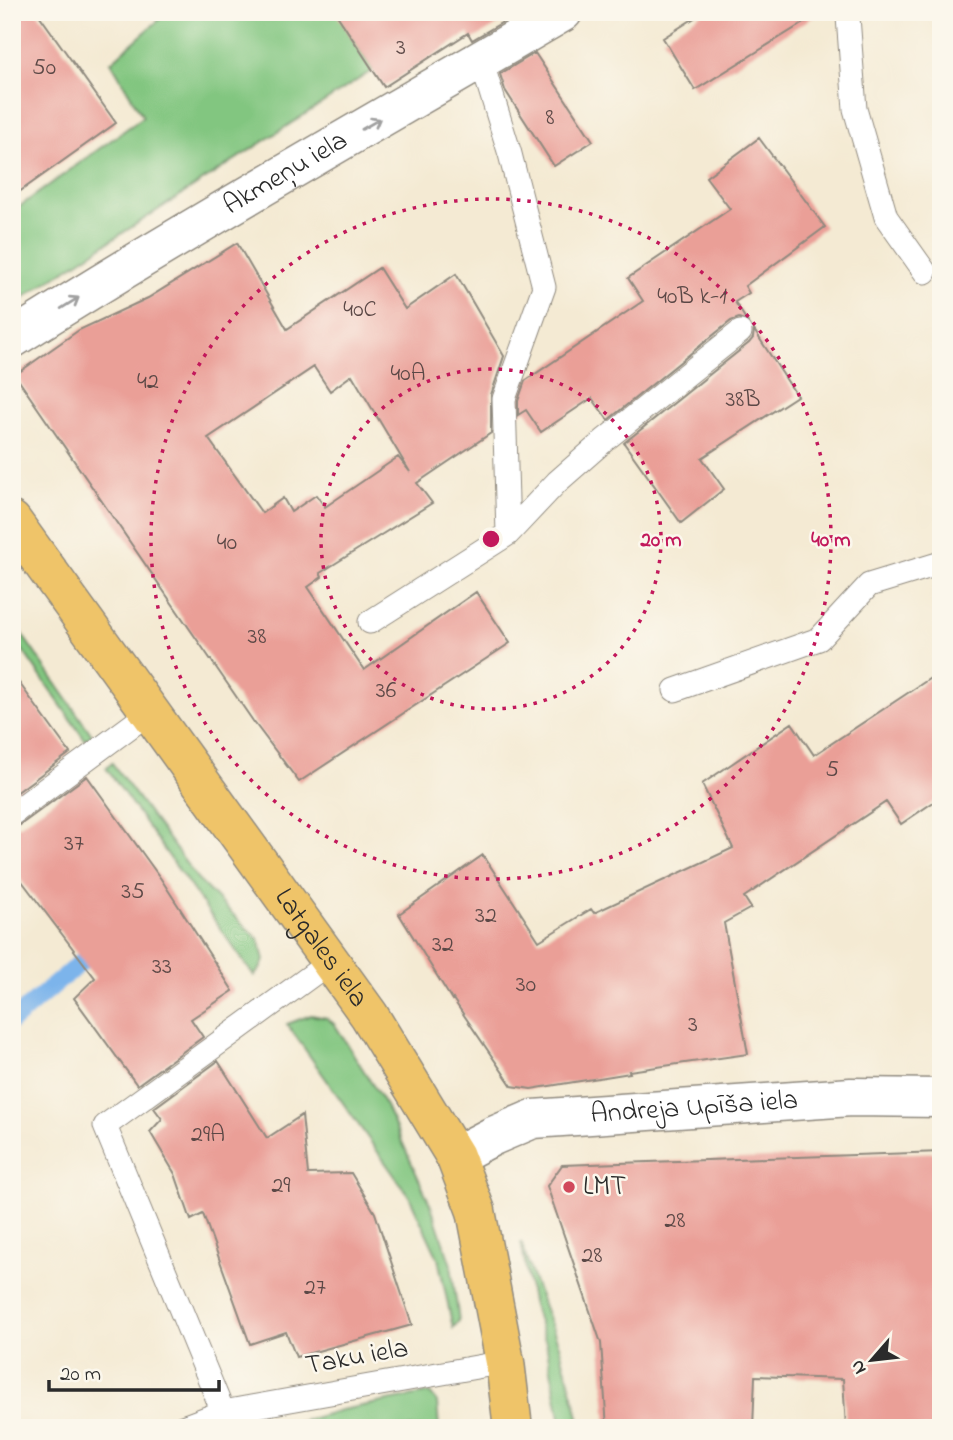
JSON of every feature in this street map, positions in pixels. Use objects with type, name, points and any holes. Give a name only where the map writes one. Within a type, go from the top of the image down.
[{"type":"main road","name":"Latgales iela","points":[[12,521],[369,1015],[455,1156],[476,1211],[505,1362],[513,1428]]},
{"type":"street","name":"Akmeņu iela","points":[[12,339],[100,284],[563,12]]},
{"type":"street","name":"Andreja Upīša iela","points":[[455,1156],[533,1119],[851,1097],[941,1098]]},
{"type":"lane","points":[[847,12],[855,109],[886,217],[925,272]]},
{"type":"lane","points":[[481,60],[510,154],[544,287],[504,399],[508,534]]},
{"type":"lane","points":[[370,622],[508,534],[557,482],[606,439],[740,332]]},
{"type":"lane","points":[[674,690],[819,639],[869,585],[941,563]]},
{"type":"lane","points":[[12,814],[150,712]]},
{"type":"lane","points":[[223,1412],[105,1126],[330,962]]},
{"type":"lane","name":"Taku iela","points":[[180,1428],[223,1412],[505,1362]]},
{"type":"green space","points":[[154,12],[366,12],[344,26],[373,70],[12,305],[12,212],[143,117],[111,62],[159,20]]},
{"type":"green space","points":[[12,620],[92,735],[85,740],[12,635]]},
{"type":"green space","points":[[112,763],[200,882],[259,940],[264,960],[254,976],[106,768]]},
{"type":"green space","points":[[311,1015],[327,1018],[335,1025],[386,1106],[431,1206],[451,1265],[459,1321],[453,1328],[438,1258],[409,1196],[287,1024]]},
{"type":"green space","points":[[521,1242],[559,1345],[580,1428],[562,1428],[546,1343],[532,1302]]},
{"type":"green space","points":[[430,1393],[437,1402],[439,1428],[278,1428],[341,1410]]},
{"type":"building","points":[[12,12],[37,12],[116,123],[12,197]]},
{"type":"building","points":[[335,12],[509,12],[511,17],[472,40],[468,33],[384,87]]},
{"type":"building","points":[[704,12],[821,12],[695,90],[663,38]]},
{"type":"building","points":[[535,53],[593,141],[554,166],[505,90],[500,74]]},
{"type":"building","points":[[759,138],[825,227],[745,286],[749,293],[735,302],[747,321],[739,318],[731,321],[608,420],[592,398],[541,432],[526,410],[518,415],[518,401],[525,381],[643,301],[628,278],[730,209],[706,177]]},
{"type":"building","points":[[237,243],[287,329],[379,268],[405,309],[456,274],[504,356],[491,395],[491,433],[417,483],[432,503],[320,573],[322,577],[308,587],[364,670],[476,592],[510,643],[299,782],[253,721],[15,375],[79,330],[148,298]],"holes":[[[314,367],[330,391],[352,375],[410,472],[398,457],[325,507],[316,495],[291,512],[283,498],[262,513],[208,438]]]},
{"type":"building","points":[[754,330],[797,396],[702,458],[724,489],[681,523],[624,443],[749,343]]},
{"type":"building","points":[[941,671],[941,797],[901,824],[886,802],[744,897],[751,908],[724,923],[748,1054],[629,1071],[630,1073],[531,1089],[512,1086],[452,1000],[399,914],[483,855],[539,941],[591,909],[594,913],[733,848],[702,784],[792,723],[814,755]]},
{"type":"building","points":[[12,673],[70,753],[12,796]]},
{"type":"building","points":[[87,776],[161,879],[233,991],[191,1019],[203,1037],[137,1085],[74,998],[95,978],[12,868],[12,828]]},
{"type":"building","points":[[218,1061],[267,1138],[302,1115],[308,1174],[351,1173],[375,1213],[412,1325],[296,1357],[286,1332],[250,1344],[203,1214],[191,1220],[175,1174],[150,1132],[162,1119],[154,1108]]},
{"type":"building","points":[[941,1152],[941,1428],[846,1428],[843,1379],[755,1376],[753,1428],[607,1428],[601,1343],[547,1186],[562,1165]]},
{"type":"waterway","points":[[12,1021],[100,946]]},
{"type":"place","name":"LMT","points":[[569,1187]]}]
